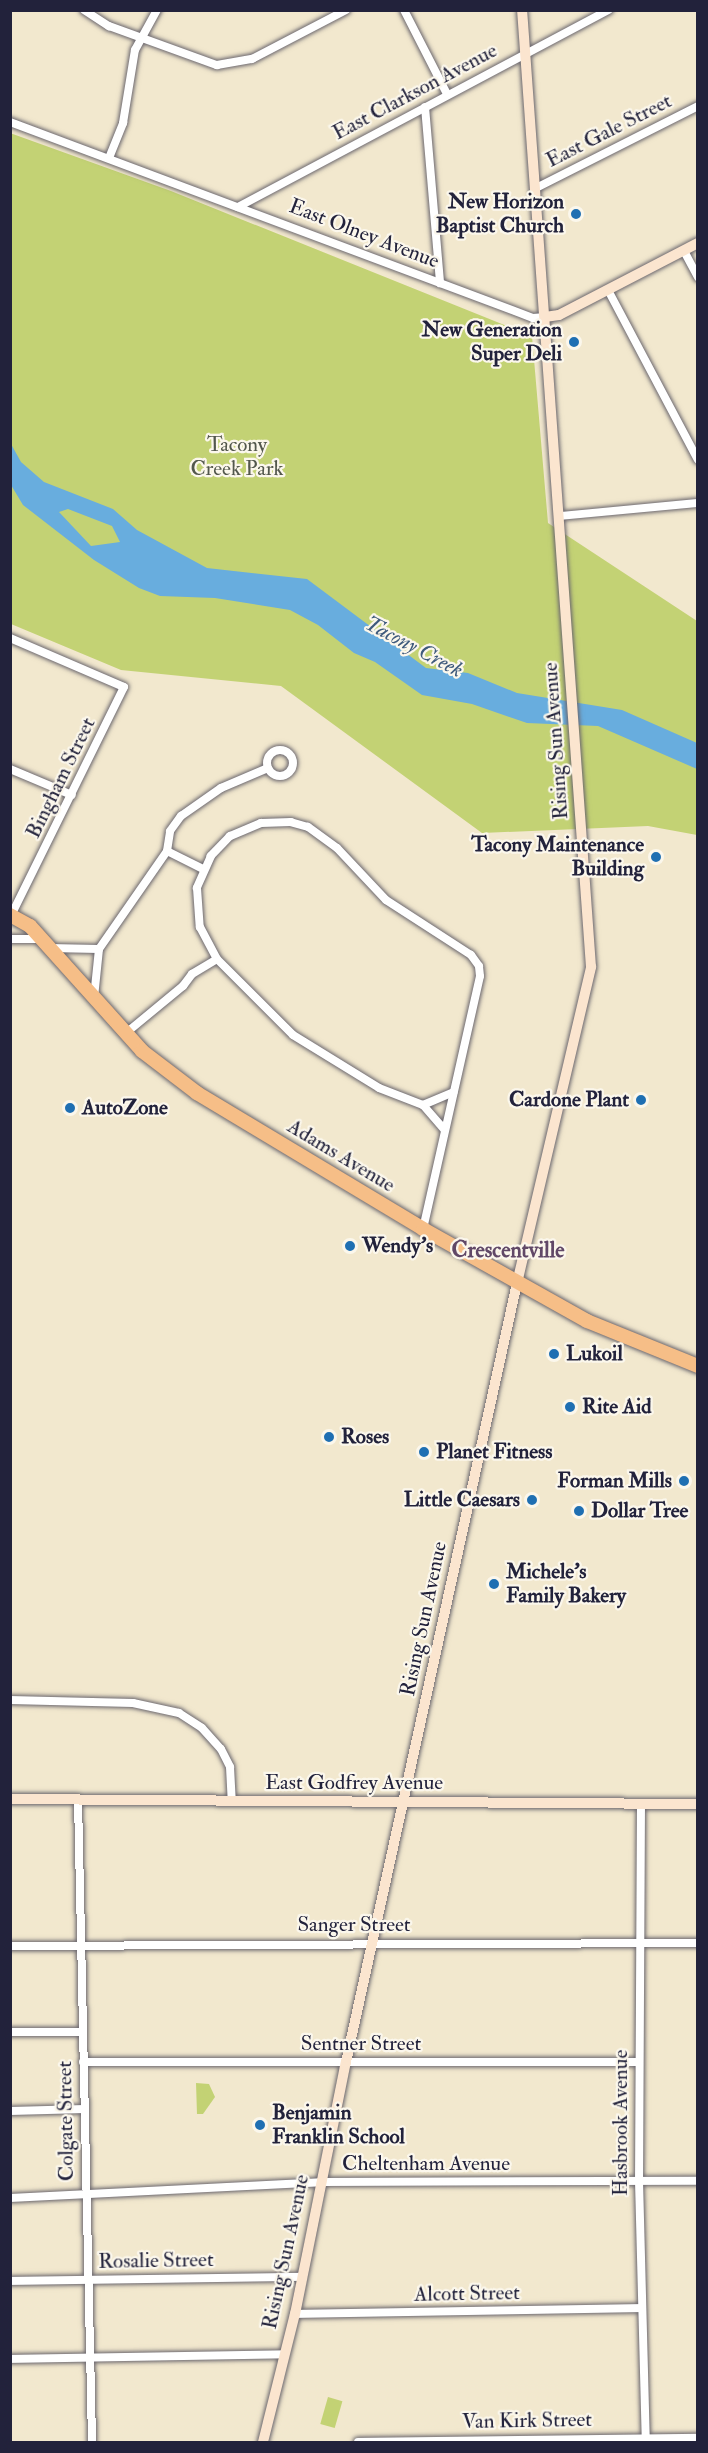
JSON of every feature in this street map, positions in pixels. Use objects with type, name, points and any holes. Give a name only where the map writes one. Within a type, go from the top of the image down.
[{"type":"highway","name":"Adams Avenue","points":[[11,916],[30,926],[126,1033],[160,1067],[204,1098],[423,1229],[599,1328],[698,1366]]},
{"type":"main road","name":"Rising Sun Avenue","points":[[263,2442],[295,2314],[346,2062],[517,1283],[591,967],[522,10]]},
{"type":"main road","name":"East Olney Avenue","points":[[545,317],[559,315],[698,243]]},
{"type":"main road","name":"East Godfrey Avenue","points":[[10,1799],[698,1803]]},
{"type":"street","points":[[84,10],[99,21],[201,61],[234,65],[346,10]]},
{"type":"street","points":[[109,158],[123,123],[130,70],[141,37],[157,10]]},
{"type":"street","points":[[404,10],[447,94]]},
{"type":"street","name":"East Clarkson Avenue","points":[[238,207],[609,10]]},
{"type":"street","name":"East Gale Street","points":[[536,188],[698,106]]},
{"type":"street","points":[[424,107],[440,283]]},
{"type":"street","name":"East Olney Avenue","points":[[10,122],[533,318],[545,317]]},
{"type":"street","points":[[684,251],[698,277]]},
{"type":"street","points":[[608,290],[698,460]]},
{"type":"street","points":[[560,516],[698,503]]},
{"type":"street","name":"Bingham Street","points":[[10,638],[124,687],[11,916]]},
{"type":"street","points":[[94,998],[99,949],[167,851],[170,831],[195,804],[243,776],[268,768]]},
{"type":"street","points":[[10,769],[72,795]]},
{"type":"street","points":[[423,1229],[445,1130],[479,966],[471,955],[386,900],[326,837],[308,827],[277,821],[247,827],[230,837],[203,869],[196,913],[204,938],[217,959],[268,1013],[322,1056],[380,1088],[423,1105],[445,1130]]},
{"type":"street","points":[[167,851],[203,869]]},
{"type":"street","points":[[10,939],[99,949]]},
{"type":"street","points":[[126,1033],[183,986],[192,974],[217,959]]},
{"type":"street","points":[[423,1105],[453,1092]]},
{"type":"street","points":[[10,1700],[133,1703],[179,1713],[202,1728],[221,1749],[230,1767],[232,1801]]},
{"type":"street","name":"Colgate Street","points":[[78,1799],[84,1944],[82,2031],[92,2442]]},
{"type":"street","name":"Hasbrook Avenue","points":[[641,1803],[638,2062],[640,2308],[645,2440]]},
{"type":"street","name":"Sanger Street","points":[[10,1946],[373,1942],[698,1943]]},
{"type":"street","points":[[10,2032],[82,2031]]},
{"type":"street","name":"Sentner Street","points":[[83,2062],[638,2062]]},
{"type":"street","points":[[10,2111],[85,2109]]},
{"type":"street","name":"Cheltenham Avenue","points":[[10,2198],[85,2196],[321,2182],[698,2181]]},
{"type":"street","name":"Rosalie Street","points":[[10,2281],[302,2277]]},
{"type":"street","name":"Alcott Street","points":[[295,2314],[640,2308]]},
{"type":"street","points":[[10,2360],[284,2354]]},
{"type":"street","name":"Van Kirk Street","points":[[358,2442],[698,2438]]},
{"type":"green space","name":"Tacony Creek Park","points":[[10,133],[171,191],[532,336],[548,523],[697,621],[697,835],[648,826],[482,833],[281,686],[121,670],[11,624]]},
{"type":"green space","points":[[196,2083],[209,2084],[215,2097],[203,2114],[197,2114]]},
{"type":"green space","points":[[328,2397],[342,2401],[335,2428],[320,2424]]},
{"type":"water","points":[[11,444],[21,462],[44,482],[113,509],[137,530],[207,568],[307,579],[426,668],[468,673],[517,693],[622,710],[697,743],[697,769],[598,726],[527,723],[472,704],[422,695],[375,662],[354,653],[318,625],[290,610],[215,598],[160,596],[139,588],[94,560],[23,505],[11,485]],"holes":[[[68,509],[112,526],[120,542],[91,546],[59,512]]]},
{"type":"place","name":"New Horizon Baptist Church","points":[[576,214]]},
{"type":"place","name":"New Generation Super Deli","points":[[574,342]]},
{"type":"place","name":"Tacony Maintenance Building","points":[[656,857]]},
{"type":"place","name":"Cardone Plant","points":[[641,1100]]},
{"type":"place","name":"AutoZone","points":[[70,1108]]},
{"type":"place","name":"Wendy's","points":[[350,1246]]},
{"type":"place","name":"Lukoil","points":[[554,1354]]},
{"type":"place","name":"Rite Aid","points":[[570,1407]]},
{"type":"place","name":"Roses","points":[[329,1437]]},
{"type":"place","name":"Planet Fitness","points":[[424,1452]]},
{"type":"place","name":"Forman Mills","points":[[684,1481]]},
{"type":"place","name":"Little Caesars","points":[[532,1500]]},
{"type":"place","name":"Dollar Tree","points":[[579,1511]]},
{"type":"place","name":"Michele's Family Bakery","points":[[494,1584]]},
{"type":"place","name":"Benjamin Franklin School","points":[[260,2125]]},
{"type":"district","name":"Crescentville","points":[[508,1251]]},
{"type":"water label","name":"Tacony Creek","points":[[414,647]]}]
